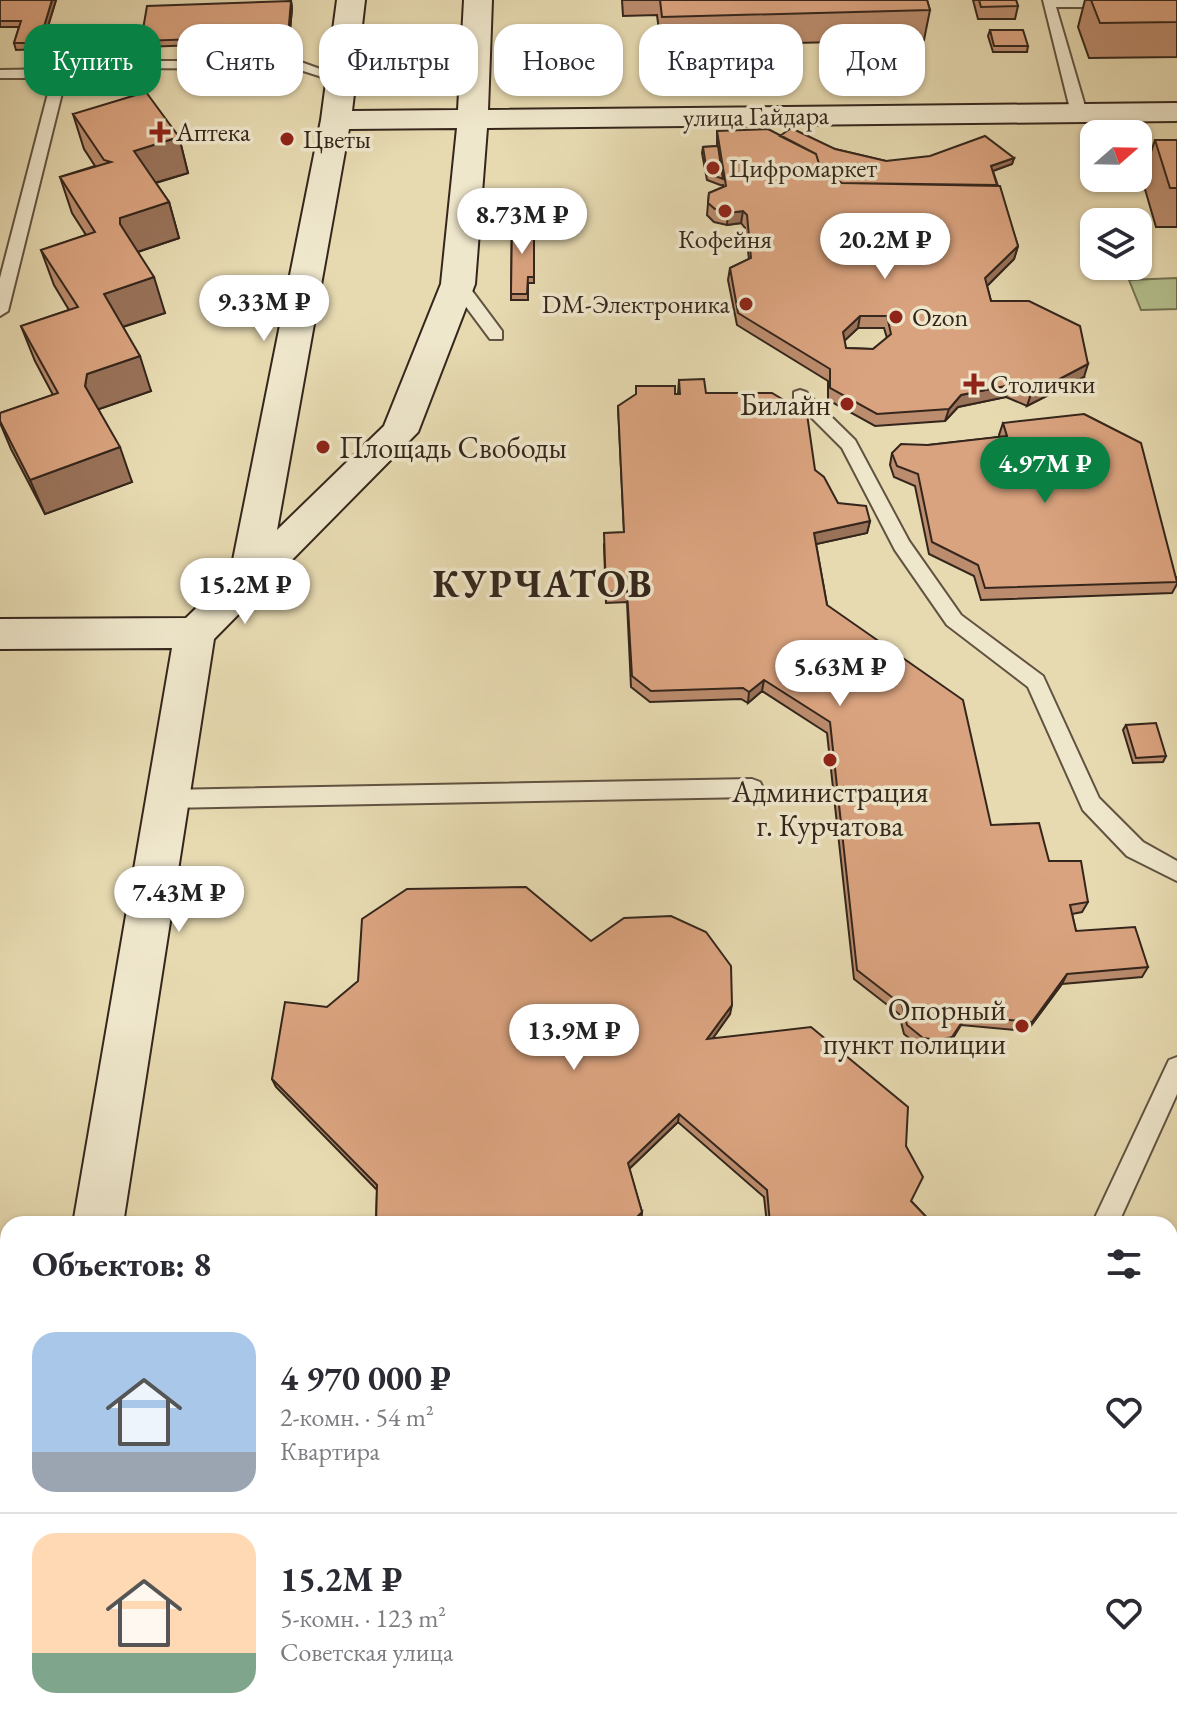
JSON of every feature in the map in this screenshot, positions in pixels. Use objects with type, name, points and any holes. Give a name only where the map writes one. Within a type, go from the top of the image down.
[{"type":"main road","points":[[348,24],[351,0]]},
{"type":"main road","points":[[99,1216],[195,633],[249,576],[400,432],[458,284],[473,120],[478,0]]},
{"type":"main road","points":[[249,576],[339,96]]},
{"type":"main road","name":"улица Гайдара","points":[[336,120],[1177,112]]},
{"type":"main road","points":[[0,634],[195,633]]},
{"type":"lane","points":[[1079,113],[1047,2],[1134,3]]},
{"type":"lane","points":[[161,65],[298,65],[319,72]]},
{"type":"lane","points":[[0,74],[60,73],[0,311]]},
{"type":"lane","points":[[458,284],[496,335]]},
{"type":"lane","points":[[800,396],[849,444],[902,545],[954,620],[1036,682],[1091,804],[1135,849],[1177,872]]},
{"type":"lane","points":[[166,799],[752,788]]},
{"type":"lane","points":[[1109,1216],[1177,1068]]},
{"type":"green space","points":[[1177,278],[1177,309],[1141,310],[1129,280]]},
{"type":"building","points":[[0,0],[52,0],[45,24],[24,24],[24,43],[14,43],[21,21],[0,21]]},
{"type":"building","points":[[660,0],[927,0],[930,10],[662,17]]},
{"type":"building","points":[[979,0],[1016,0],[1018,6],[981,7]]},
{"type":"building","points":[[1091,0],[1177,0],[1177,22],[1100,23]]},
{"type":"building","points":[[291,1],[289,24],[177,24],[177,40],[161,40],[161,24],[144,24],[147,6]]},
{"type":"building","points":[[990,30],[1023,30],[1028,46],[994,46]]},
{"type":"building","points":[[133,96],[149,96],[179,137],[134,151],[169,202],[120,218],[120,224],[154,277],[104,294],[140,356],[87,374],[85,386],[120,447],[30,480],[0,421],[0,413],[58,393],[21,326],[78,307],[41,250],[95,232],[60,177],[111,162],[104,160],[73,114]]},
{"type":"building","points":[[791,128],[835,149],[886,161],[930,156],[985,136],[1014,158],[991,166],[997,185],[842,183],[821,170],[816,154],[780,136]]},
{"type":"building","points":[[768,129],[816,154],[821,170],[842,183],[1000,186],[1018,246],[985,278],[991,301],[1029,301],[1080,326],[1088,364],[1031,394],[1010,385],[961,395],[949,409],[877,414],[830,388],[830,369],[738,313],[730,268],[751,258],[747,215],[743,211],[728,213],[715,209],[708,203],[709,193],[726,186],[717,131]],"holes":[[[860,316],[887,316],[891,334],[873,349],[846,348],[843,332]]]},
{"type":"building","points":[[1155,140],[1177,140],[1177,188],[1170,188]]},
{"type":"building","points":[[718,146],[723,179],[707,173],[703,147]]},
{"type":"building","points":[[512,218],[528,218],[528,234],[534,234],[534,277],[528,277],[527,294],[511,294]]},
{"type":"building","points":[[704,379],[706,393],[772,393],[807,414],[815,470],[824,477],[838,503],[866,506],[870,521],[814,533],[827,605],[963,700],[991,825],[1039,823],[1049,861],[1081,861],[1088,902],[1070,905],[1076,931],[1135,927],[1148,967],[1067,974],[1032,1022],[966,1016],[952,1037],[938,1040],[923,1038],[907,1025],[902,1005],[857,970],[830,722],[764,680],[749,692],[743,688],[651,691],[632,676],[627,591],[606,592],[604,533],[624,532],[618,406],[636,394],[636,386],[675,386],[675,394],[680,394],[679,380]]},
{"type":"building","points":[[1084,414],[1141,443],[1177,582],[985,588],[978,565],[932,542],[918,474],[897,466],[892,453],[901,444],[928,445],[1007,436],[1003,423]]},
{"type":"building","points":[[1156,723],[1166,756],[1136,758],[1126,725]]},
{"type":"building","points":[[526,887],[591,941],[624,918],[671,916],[706,932],[731,966],[732,1005],[707,1039],[811,1027],[908,1107],[906,1146],[923,1177],[911,1201],[925,1216],[769,1216],[767,1190],[679,1114],[628,1163],[642,1212],[638,1216],[376,1216],[377,1185],[272,1079],[285,1002],[327,1007],[358,981],[362,919],[407,889]]},
{"type":"place","name":"Аптека","points":[[160,132]]},
{"type":"place","name":"Цветы","points":[[287,139]]},
{"type":"place","name":"Цифромаркет","points":[[713,168]]},
{"type":"place","name":"Кофейня","points":[[725,211]]},
{"type":"place","name":"DM-Электроника","points":[[746,304]]},
{"type":"place","name":"Ozon","points":[[896,317]]},
{"type":"place","name":"Столички","points":[[974,384]]},
{"type":"place","name":"Билайн","points":[[847,404]]},
{"type":"place","name":"Площадь Свободы","points":[[323,447]]},
{"type":"place","name":"Администрация г. Курчатова","points":[[830,760]]},
{"type":"place","name":"Опорный пункт полиции","points":[[1022,1026]]},
{"type":"district","name":"КУРЧАТОВ","points":[[543,583]]}]
